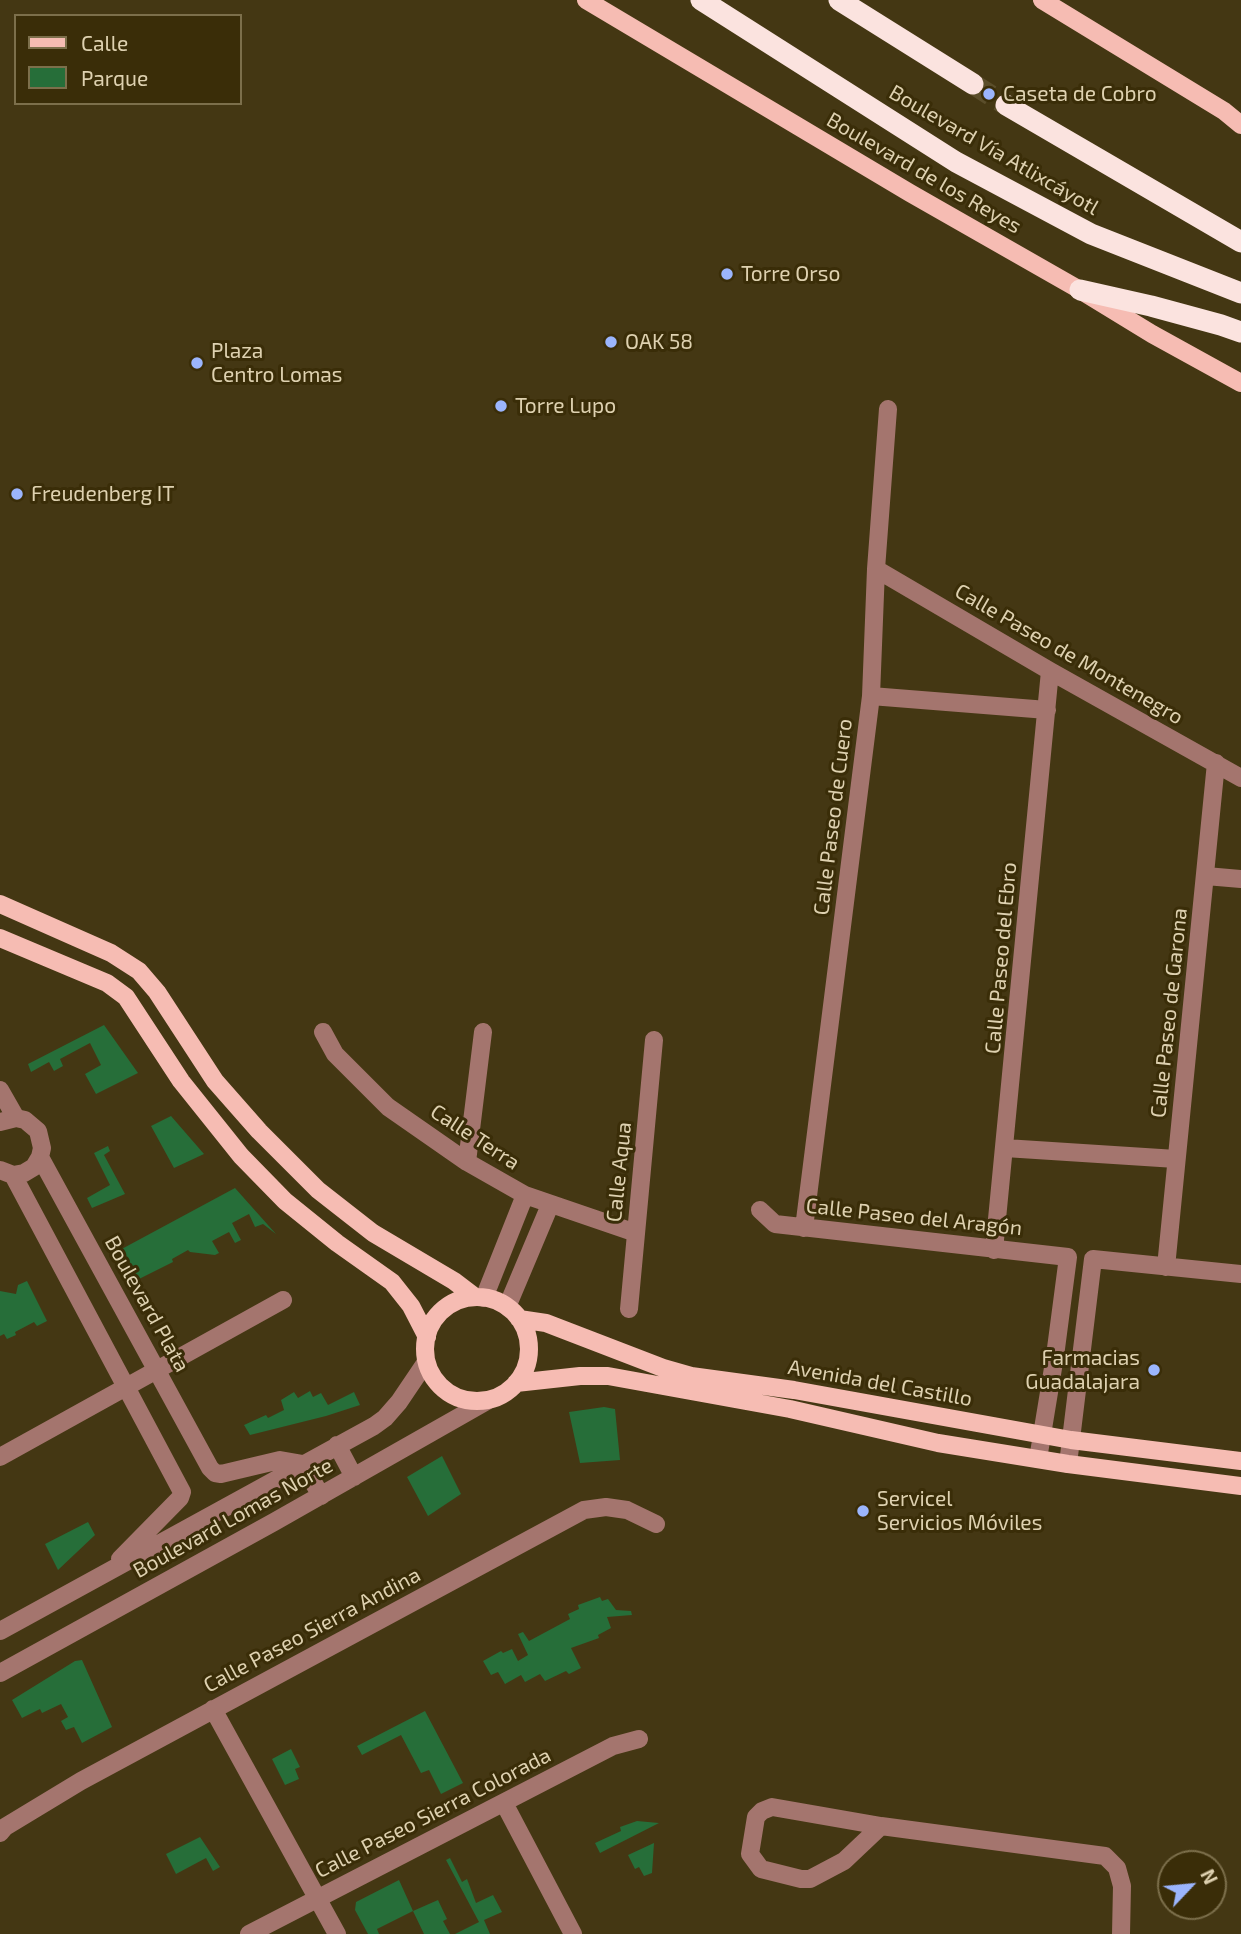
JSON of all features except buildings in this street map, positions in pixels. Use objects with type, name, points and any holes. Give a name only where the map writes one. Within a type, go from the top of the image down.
[{"type":"highway","name":"Boulevard Vía Atlixcáyotl","points":[[701,0],[956,162],[1091,234],[1241,293]]},
{"type":"highway","points":[[839,0],[973,84]]},
{"type":"highway","points":[[1006,105],[1239,240]]},
{"type":"highway","points":[[1080,290],[1222,324],[1241,332]]},
{"type":"main road","name":"Boulevard de los Reyes","points":[[586,0],[1152,334],[1241,383]]},
{"type":"main road","points":[[1042,0],[1224,111],[1241,125]]},
{"type":"main road","points":[[0,904],[111,953],[139,971],[157,992],[215,1081],[318,1190],[373,1233],[479,1298]]},
{"type":"main road","points":[[0,938],[107,983],[126,997],[181,1081],[242,1156],[285,1200],[337,1243],[393,1282],[411,1306],[427,1337]]},
{"type":"main road","points":[[126,997],[139,971]]},
{"type":"main road","points":[[479,1298],[496,1301],[513,1313],[527,1334],[529,1351],[525,1368],[516,1384],[503,1395],[487,1401],[463,1399],[443,1389],[426,1362],[427,1337],[433,1321],[444,1309],[459,1300],[479,1298]]},
{"type":"main road","name":"Avenida del Castillo","points":[[513,1313],[546,1322],[663,1368],[691,1376],[794,1390],[1041,1436],[1241,1461]]},
{"type":"main road","name":"Avenida del Castillo","points":[[516,1384],[580,1376],[608,1376],[790,1409],[938,1443],[1038,1460],[1241,1486]]},
{"type":"main road","points":[[790,1409],[794,1390]]},
{"type":"street","name":"Calle Paseo de Cuero","points":[[804,1228],[871,696],[876,569],[888,409]]},
{"type":"street","name":"Calle Paseo de Montenegro","points":[[876,569],[1241,778]]},
{"type":"street","name":"Calle Paseo del Ebro","points":[[995,1250],[1050,671]]},
{"type":"street","points":[[871,696],[1047,710]]},
{"type":"street","name":"Calle Paseo de Garona","points":[[1166,1267],[1216,763]]},
{"type":"street","points":[[1206,876],[1241,878]]},
{"type":"street","name":"Calle Terra","points":[[323,1032],[335,1054],[388,1107],[467,1162],[525,1195],[636,1233]]},
{"type":"street","points":[[467,1162],[483,1032]]},
{"type":"street","name":"Calle Aqua","points":[[629,1308],[654,1040]]},
{"type":"street","points":[[0,1090],[8,1120]]},
{"type":"street","name":"Boulevard Plata","points":[[8,1120],[24,1120],[38,1131],[41,1139],[40,1157],[215,1473],[221,1475],[280,1460],[303,1464]]},
{"type":"street","points":[[1005,1149],[1176,1159]]},
{"type":"street","points":[[40,1157],[34,1167],[24,1173],[6,1173],[182,1492],[107,1572]]},
{"type":"street","points":[[479,1298],[525,1195]]},
{"type":"street","points":[[513,1313],[551,1205]]},
{"type":"street","name":"Calle Paseo del Aragón","points":[[760,1210],[775,1224],[1068,1257],[1063,1296]]},
{"type":"street","points":[[1068,1464],[1093,1259],[1241,1274]]},
{"type":"street","points":[[1038,1460],[1063,1296],[1088,1299]]},
{"type":"street","points":[[0,1457],[283,1300]]},
{"type":"street","name":"Boulevard Lomas Norte","points":[[0,1631],[385,1418],[426,1362]]},
{"type":"street","name":"Boulevard Lomas Norte","points":[[0,1673],[487,1401]]},
{"type":"street","points":[[337,1445],[354,1477]]},
{"type":"street","points":[[303,1464],[321,1496]]},
{"type":"street","name":"Calle Paseo Sierra Andina","points":[[0,1833],[5,1827],[81,1781],[584,1510],[606,1507],[627,1510],[656,1524]]},
{"type":"street","points":[[213,1709],[337,1934]]},
{"type":"street","name":"Calle Paseo Sierra Colorada","points":[[249,1934],[613,1746],[639,1739]]},
{"type":"street","points":[[504,1803],[573,1934]]},
{"type":"street","points":[[881,1826],[844,1861],[810,1879],[761,1869],[750,1854],[756,1817],[772,1807],[881,1826],[1105,1856],[1117,1868],[1122,1885],[1121,1934]]},
{"type":"green space","points":[[104,1025],[138,1073],[96,1094],[85,1074],[101,1065],[90,1043],[60,1059],[63,1066],[54,1071],[49,1062],[31,1072],[28,1064]]},
{"type":"green space","points":[[171,1116],[204,1154],[174,1168],[151,1126]]},
{"type":"green space","points":[[108,1146],[110,1151],[104,1155],[125,1194],[92,1208],[87,1198],[110,1185],[94,1153]]},
{"type":"green space","points":[[235,1188],[276,1234],[263,1224],[255,1227],[249,1214],[232,1223],[241,1240],[235,1243],[229,1232],[212,1241],[219,1253],[215,1255],[188,1250],[172,1259],[173,1262],[135,1281],[118,1251]]},
{"type":"green space","points":[[27,1281],[47,1321],[37,1326],[34,1322],[7,1339],[4,1334],[0,1336],[0,1291],[16,1294],[18,1285]]},
{"type":"green space","points":[[310,1391],[313,1397],[321,1393],[328,1405],[354,1392],[360,1405],[250,1435],[244,1425],[284,1410],[281,1400],[294,1392],[298,1398]]},
{"type":"green space","points":[[604,1407],[615,1409],[620,1460],[580,1463],[569,1412]]},
{"type":"green space","points":[[442,1456],[461,1494],[428,1516],[407,1477]]},
{"type":"green space","points":[[88,1522],[95,1535],[58,1570],[45,1544]]},
{"type":"green space","points":[[600,1597],[602,1601],[608,1599],[616,1610],[631,1611],[632,1615],[607,1617],[611,1628],[598,1635],[599,1638],[571,1648],[581,1668],[569,1674],[566,1671],[545,1681],[540,1674],[525,1682],[521,1675],[505,1684],[498,1672],[491,1675],[483,1661],[501,1651],[503,1653],[512,1649],[518,1661],[528,1655],[518,1634],[523,1632],[529,1641],[570,1619],[568,1614],[579,1609],[578,1605]]},
{"type":"green space","points":[[82,1660],[112,1727],[82,1743],[74,1727],[66,1730],[61,1721],[68,1717],[61,1704],[42,1713],[40,1709],[22,1718],[12,1700],[75,1661]]},
{"type":"green space","points":[[425,1711],[463,1783],[441,1794],[429,1770],[421,1773],[401,1735],[362,1755],[357,1746]]},
{"type":"green space","points":[[291,1749],[300,1767],[295,1769],[299,1779],[285,1785],[272,1759]]},
{"type":"green space","points":[[637,1821],[659,1823],[600,1853],[595,1843],[621,1831],[620,1827]]},
{"type":"green space","points":[[200,1837],[220,1867],[213,1871],[206,1858],[176,1874],[166,1854]]},
{"type":"green space","points":[[654,1843],[652,1873],[644,1876],[639,1867],[635,1869],[628,1855]]},
{"type":"green space","points":[[450,1858],[462,1882],[467,1879],[476,1903],[493,1895],[502,1912],[484,1920],[490,1934],[455,1934],[479,1922],[446,1860]]},
{"type":"green space","points":[[399,1880],[413,1911],[377,1929],[379,1934],[368,1934],[355,1910],[356,1902]]},
{"type":"green space","points":[[438,1900],[447,1919],[443,1921],[450,1934],[424,1934],[413,1911]]},
{"type":"tunnel","points":[[973,84],[1006,105]]},
{"type":"place","name":"Caseta de Cobro","points":[[989,94]]},
{"type":"place","name":"Torre Orso","points":[[727,274]]},
{"type":"place","name":"OAK 58","points":[[611,342]]},
{"type":"place","name":"Plaza Centro Lomas","points":[[197,363]]},
{"type":"place","name":"Torre Lupo","points":[[501,406]]},
{"type":"place","name":"Freudenberg IT","points":[[17,494]]},
{"type":"place","name":"Farmacias Guadalajara","points":[[1154,1370]]},
{"type":"place","name":"Servicel Servicios Móviles","points":[[863,1511]]}]
